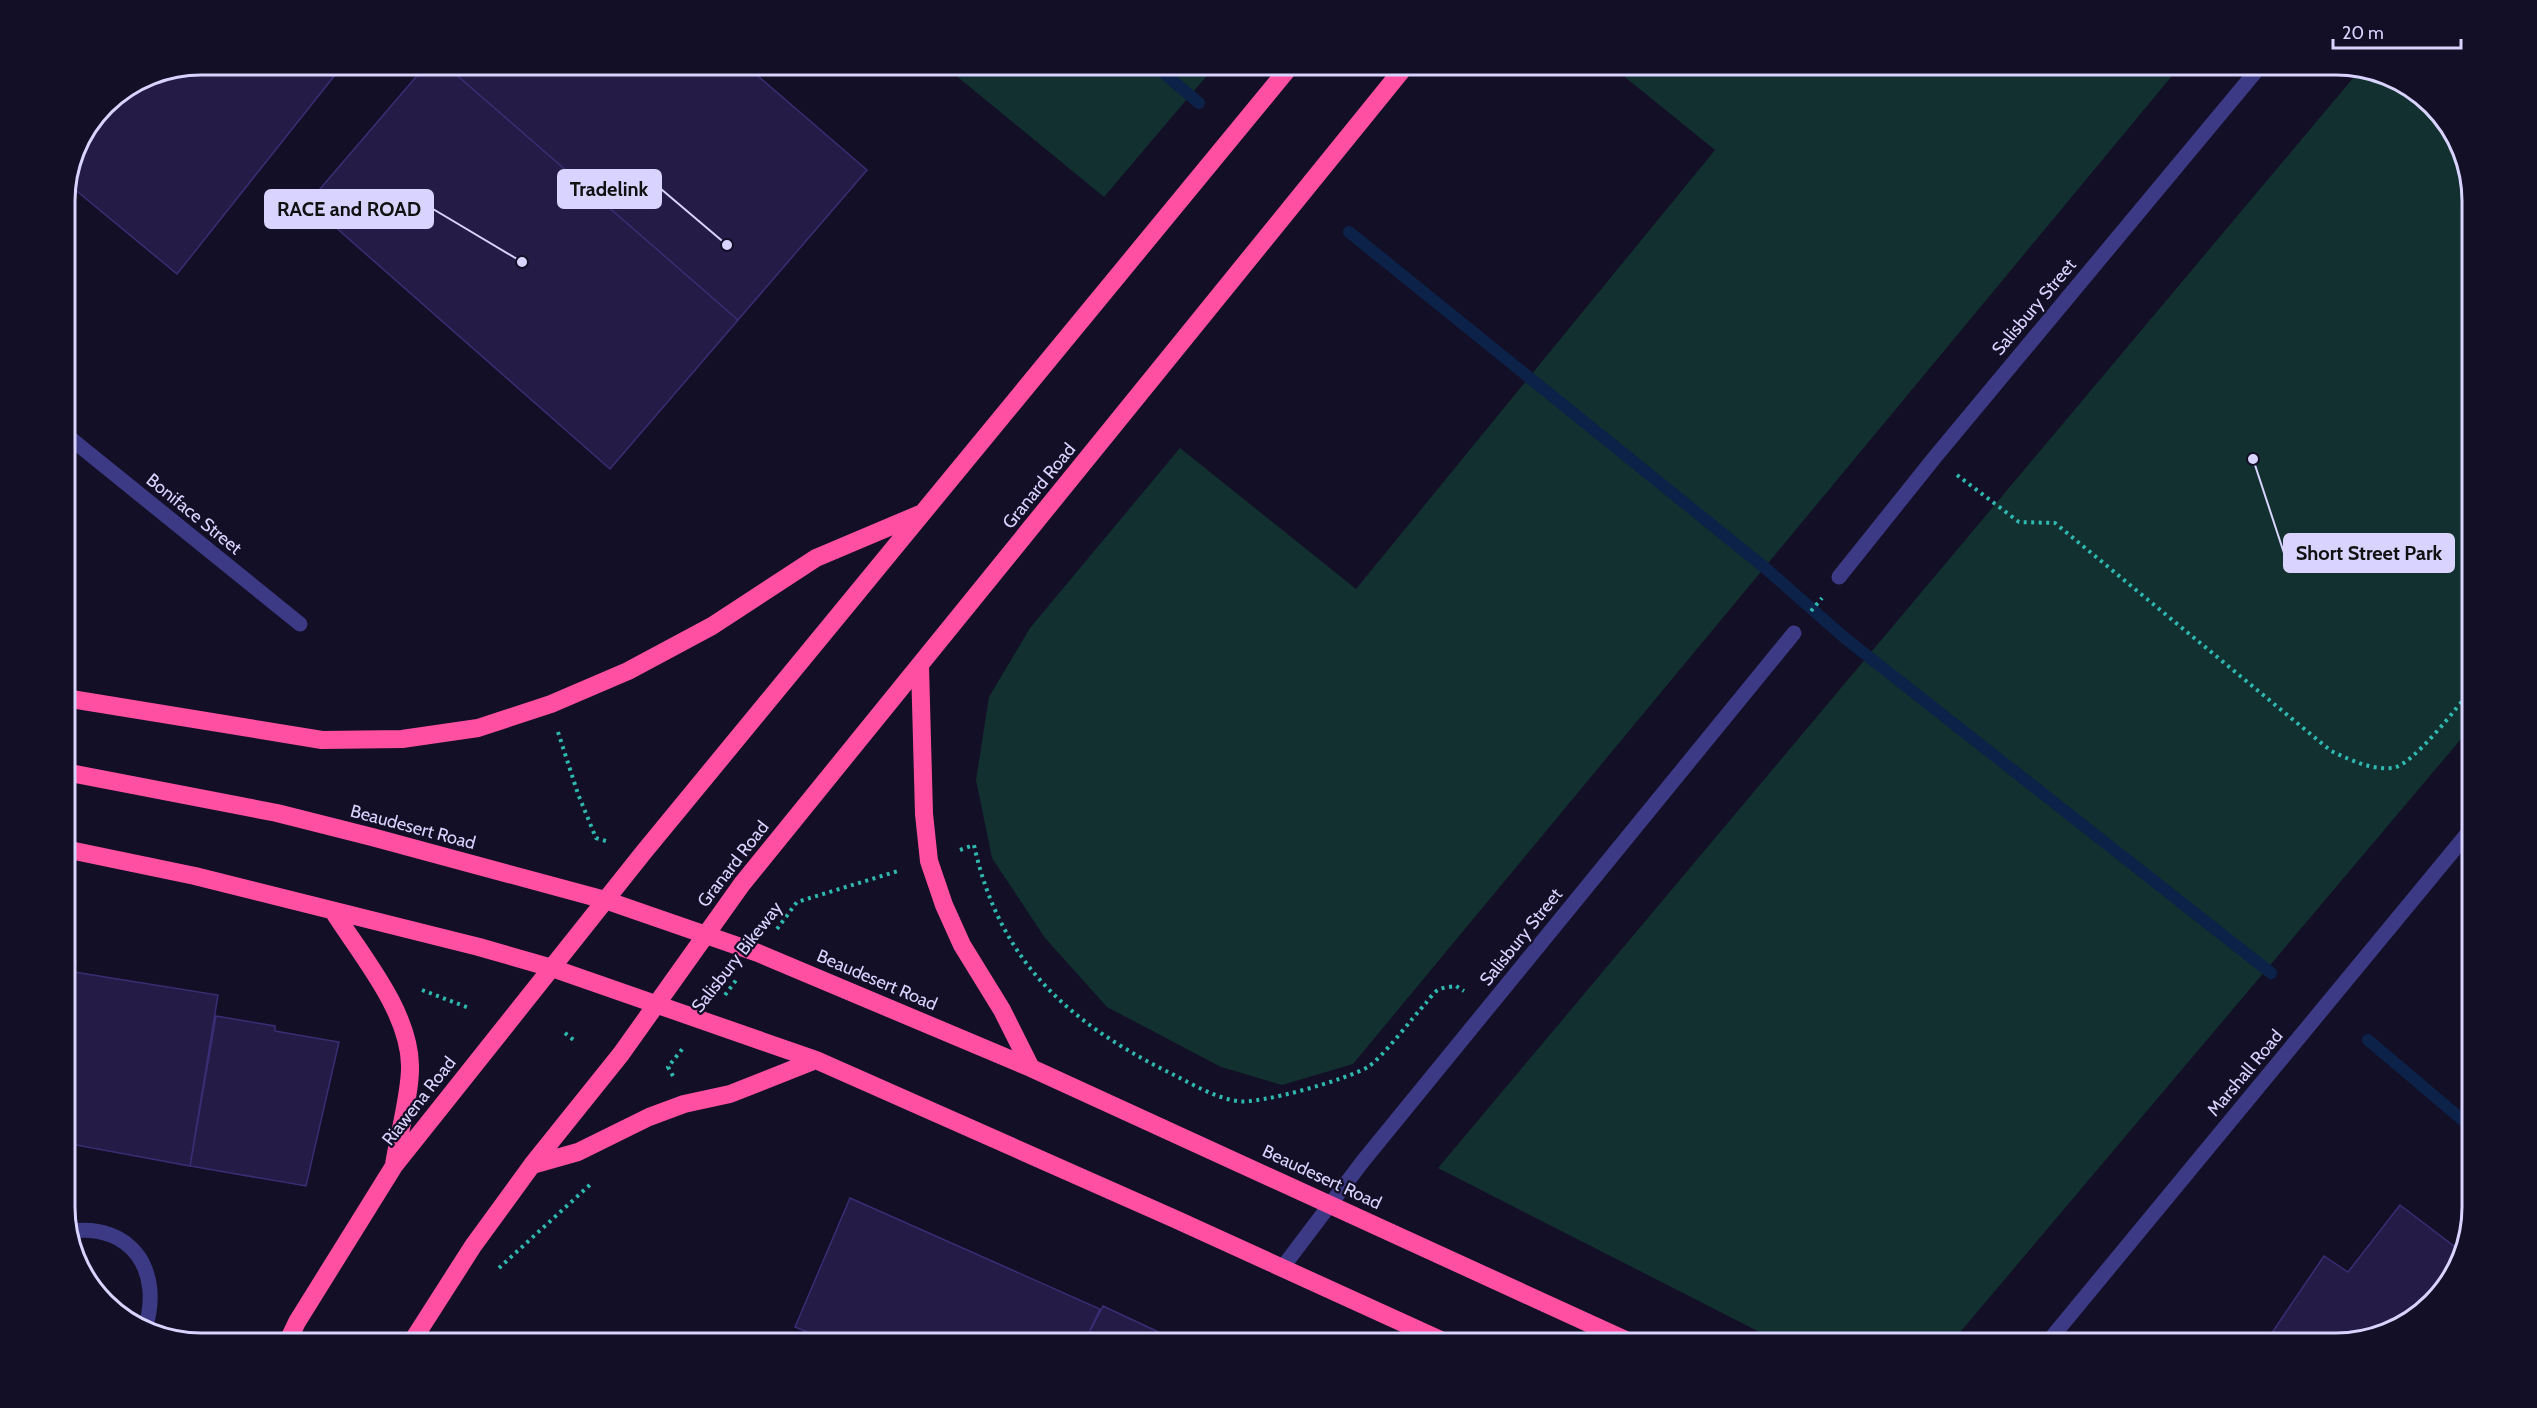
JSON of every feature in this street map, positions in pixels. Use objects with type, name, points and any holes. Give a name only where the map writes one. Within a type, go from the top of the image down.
[{"type":"highway","points":[[605,900],[1283,75]]},
{"type":"highway","name":"Granard Road","points":[[705,934],[749,875],[1398,75]]},
{"type":"highway","points":[[75,700],[322,740],[402,739],[478,728],[551,704],[628,671],[712,626],[816,558],[924,512]]},
{"type":"highway","points":[[920,666],[924,813],[929,861],[944,905],[962,945],[1002,1010],[1031,1068]]},
{"type":"highway","name":"Beaudesert Road","points":[[75,774],[277,813],[605,900],[758,953],[1031,1068],[1608,1333]]},
{"type":"highway","points":[[75,851],[195,876],[552,968],[816,1060],[1423,1333]]},
{"type":"highway","name":"Riawena Road","points":[[292,1333],[394,1166],[605,900]]},
{"type":"highway","points":[[333,911],[401,1021],[407,1046],[410,1066],[394,1166]]},
{"type":"highway","points":[[418,1333],[473,1246],[532,1165],[621,1054],[705,934]]},
{"type":"highway","points":[[532,1165],[578,1152],[667,1110],[730,1094],[816,1060]]},
{"type":"street","name":"Salisbury Street","points":[[1839,577],[1935,457],[2253,75]]},
{"type":"street","name":"Boniface Street","points":[[75,442],[300,624]]},
{"type":"street","name":"Salisbury Street","points":[[1282,1268],[1489,1007],[1794,633]]},
{"type":"street","name":"Marshall Road","points":[[2059,1333],[2462,840]]},
{"type":"street","points":[[77,1230],[88,1229],[110,1234],[129,1246],[143,1263],[151,1284],[152,1307],[148,1321]]},
{"type":"path","points":[[1935,457],[2019,522],[2055,523],[2331,751],[2366,767],[2396,768],[2420,750],[2462,701]]},
{"type":"path","points":[[1794,633],[1839,577]]},
{"type":"path","points":[[556,726],[578,794],[596,838],[609,842]]},
{"type":"path","points":[[952,853],[974,845],[982,879],[998,918],[1016,951],[1045,986],[1081,1019],[1124,1049],[1216,1096],[1240,1102],[1318,1087],[1369,1066],[1438,990],[1456,986],[1489,1007]]},
{"type":"path","name":"Salisbury Bikeway","points":[[668,1067],[798,902],[901,870]]},
{"type":"path","points":[[419,989],[469,1008]]},
{"type":"path","points":[[565,1033],[576,1042]]},
{"type":"path","points":[[494,1273],[591,1183],[601,1178]]},
{"type":"green space","points":[[955,75],[1208,75],[1104,197]]},
{"type":"green space","points":[[1622,75],[2173,75],[1353,1064],[1282,1085],[1221,1067],[1107,1007],[1045,938],[992,858],[976,780],[989,697],[1030,628],[1180,448],[1356,589],[1715,150]]},
{"type":"green space","points":[[2355,76],[2392,88],[2419,106],[2441,131],[2449,145],[2460,176],[2462,193],[2462,738],[1959,1333],[1761,1333],[1438,1168]]},
{"type":"building","points":[[335,75],[177,274],[75,190],[82,160],[101,124],[118,106],[138,92],[176,77]]},
{"type":"building","points":[[418,75],[457,75],[738,320],[610,469],[308,203]]},
{"type":"building","points":[[457,75],[757,75],[867,170],[738,320]]},
{"type":"building","points":[[75,972],[218,995],[190,1166],[75,1145]]},
{"type":"building","points":[[216,1016],[275,1026],[275,1031],[339,1042],[306,1186],[190,1166]]},
{"type":"building","points":[[850,1198],[1100,1309],[1089,1333],[810,1333],[795,1327]]},
{"type":"building","points":[[2400,1205],[2454,1246],[2456,1243],[2449,1263],[2431,1290],[2406,1312],[2392,1320],[2353,1332],[2272,1333],[2324,1256],[2348,1272]]},
{"type":"building","points":[[1103,1306],[1161,1333],[1089,1333]]},
{"type":"waterway","points":[[1166,75],[1199,103]]},
{"type":"waterway","points":[[1349,232],[1764,567],[1846,639],[2271,973]]},
{"type":"waterway","points":[[2368,1040],[2462,1120]]},
{"type":"place","name":"Tradelink","points":[[727,245]]},
{"type":"place","name":"RACE and ROAD","points":[[522,262]]},
{"type":"place","name":"Short Street Park","points":[[2253,459]]}]
